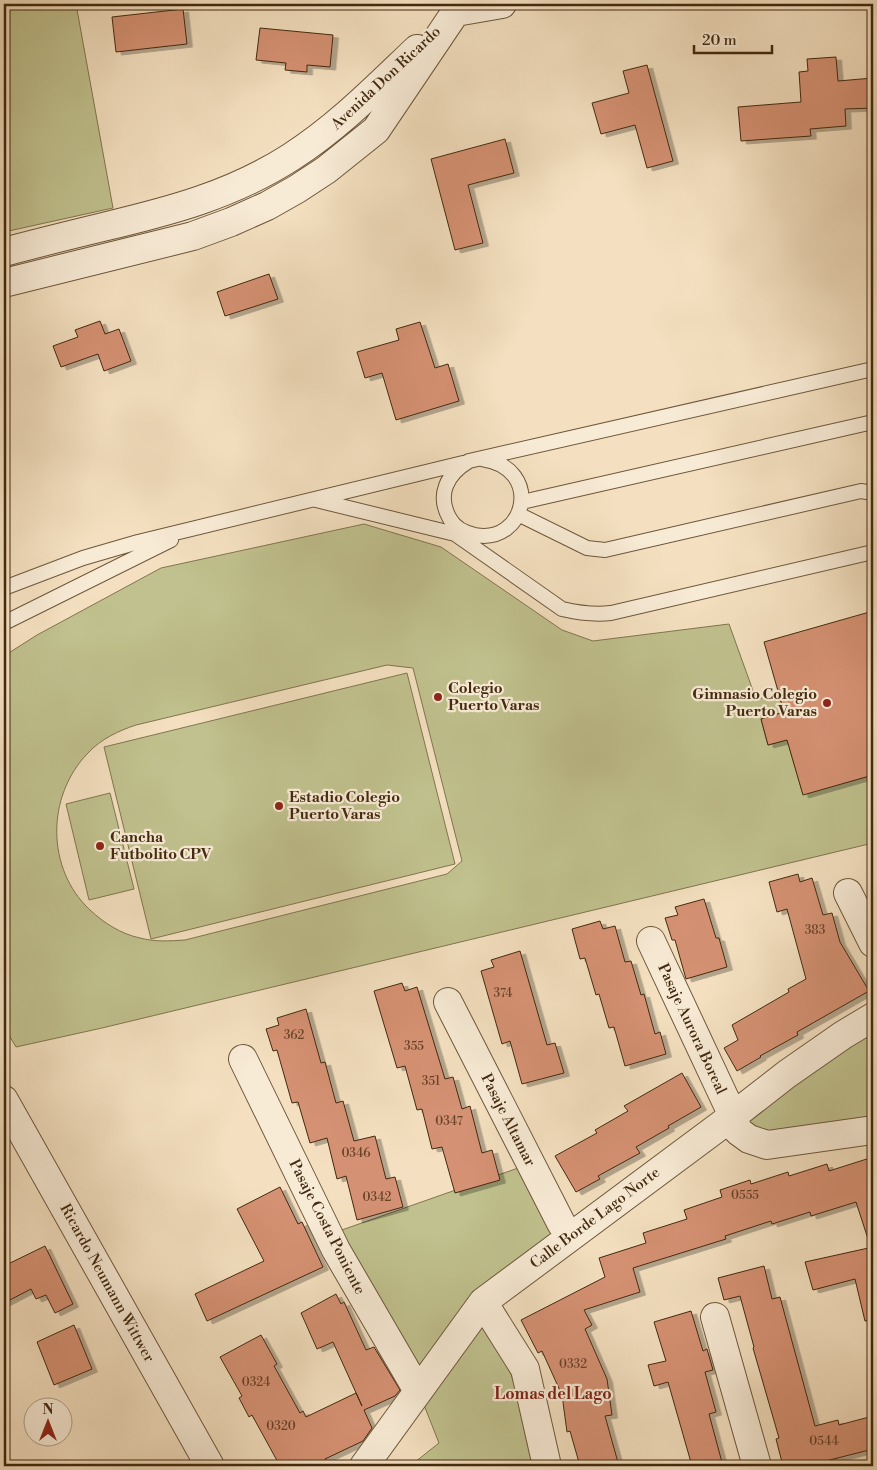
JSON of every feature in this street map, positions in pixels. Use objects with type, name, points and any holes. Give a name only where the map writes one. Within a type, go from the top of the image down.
[{"type":"street","points":[[459,8],[502,4]]},
{"type":"street","name":"Avenida Don Ricardo","points":[[4,252],[183,207],[253,179],[290,158],[324,134],[357,106],[459,8]]},
{"type":"street","name":"Avenida Don Ricardo","points":[[4,283],[193,236],[231,222],[298,189],[326,170],[376,130],[459,8]]},
{"type":"street","points":[[100,228],[109,257]]},
{"type":"street","points":[[848,893],[873,943]]},
{"type":"street","name":"Pasaje Aurora Boreal","points":[[651,941],[733,1116],[738,1131],[749,1138],[767,1145],[873,1130]]},
{"type":"street","name":"Pasaje Altamar","points":[[448,1002],[561,1223],[570,1237]]},
{"type":"street","name":"Calle Borde Lago Norte","points":[[364,1466],[483,1302],[787,1074],[873,1018]]},
{"type":"street","name":"Pasaje Costa Poniente","points":[[243,1058],[336,1250],[418,1391]]},
{"type":"street","name":"Ricardo Neumann Wittwer","points":[[4,1100],[210,1466]]},
{"type":"street","points":[[483,1302],[525,1369],[547,1466]]},
{"type":"street","points":[[715,1317],[758,1466]]},
{"type":"lane","points":[[4,588],[83,558],[138,542],[475,460],[873,369]]},
{"type":"lane","points":[[520,508],[873,422]]},
{"type":"lane","points":[[316,500],[461,533],[484,537],[498,534],[509,526],[520,508],[519,485],[513,473],[494,461],[475,460],[457,468],[447,482],[444,494],[444,507],[450,519],[461,533],[562,609],[596,615],[873,552]]},
{"type":"lane","points":[[520,508],[587,548],[606,550],[861,491],[873,493]]},
{"type":"lane","points":[[4,623],[195,529]]},
{"type":"green space","points":[[4,4],[76,4],[113,208],[4,232]]},
{"type":"green space","points":[[364,524],[441,547],[562,630],[593,641],[729,624],[756,699],[779,695],[783,712],[761,719],[768,745],[787,740],[803,794],[873,775],[873,843],[16,1047],[4,1027],[4,656],[37,635],[161,568]],"holes":[[[387,665],[413,668],[462,861],[447,874],[185,940],[173,941],[146,939],[120,931],[95,915],[76,893],[65,874],[59,854],[57,832],[59,811],[64,790],[74,770],[88,753],[104,740],[136,725]]]},
{"type":"green space","name":"Estadio Colegio Puerto Varas","points":[[407,673],[455,864],[151,939],[104,747]]},
{"type":"green space","name":"Cancha Futbolito CPV","points":[[110,793],[134,889],[89,900],[66,804]]},
{"type":"green space","points":[[873,1030],[873,1122],[767,1136],[727,1130]]},
{"type":"green space","points":[[521,1167],[557,1233],[417,1376],[339,1231]]},
{"type":"green space","points":[[483,1319],[512,1376],[536,1466],[410,1466],[439,1443],[424,1405]]},
{"type":"building","points":[[183,9],[187,44],[116,52],[112,17]]},
{"type":"building","points":[[260,28],[333,35],[330,67],[307,65],[307,72],[285,70],[286,63],[256,60]]},
{"type":"building","points":[[836,57],[838,81],[873,78],[873,108],[845,109],[846,126],[810,129],[811,136],[741,141],[738,107],[801,102],[799,72],[808,71],[807,59]]},
{"type":"building","points":[[647,65],[673,161],[647,168],[635,125],[601,134],[592,103],[629,93],[623,71]]},
{"type":"building","points":[[505,139],[514,173],[468,185],[483,243],[455,250],[431,159]]},
{"type":"building","points":[[269,274],[278,299],[225,316],[217,292]]},
{"type":"building","points":[[100,321],[105,334],[119,329],[131,361],[104,371],[98,354],[61,367],[53,346],[78,337],[75,330]]},
{"type":"building","points":[[420,322],[435,368],[448,364],[459,401],[396,420],[382,373],[365,378],[357,352],[399,340],[396,329]]},
{"type":"building","name":"Gimnasio Colegio Puerto Varas","points":[[873,611],[873,775],[803,795],[787,740],[768,745],[761,719],[784,712],[764,642]]},
{"type":"building","points":[[798,874],[800,882],[812,878],[823,915],[832,913],[840,942],[869,991],[797,1032],[798,1035],[737,1071],[724,1048],[738,1040],[732,1025],[789,992],[788,989],[806,979],[787,909],[777,912],[769,882]]},
{"type":"building","points":[[704,899],[716,938],[719,938],[727,967],[686,979],[675,940],[672,940],[665,918],[678,915],[675,907]]},
{"type":"building","points":[[600,921],[603,929],[615,926],[625,962],[631,961],[641,995],[644,994],[655,1034],[660,1032],[666,1054],[625,1066],[614,1027],[609,1028],[599,994],[596,995],[585,958],[580,959],[572,929]]},
{"type":"building","points":[[520,951],[547,1045],[555,1043],[564,1073],[522,1084],[510,1041],[502,1044],[481,971],[494,967],[491,960]]},
{"type":"building","points":[[402,983],[405,991],[417,987],[445,1079],[453,1077],[462,1109],[470,1106],[482,1153],[492,1150],[500,1180],[455,1193],[442,1147],[432,1149],[422,1109],[417,1110],[405,1066],[397,1068],[374,991]]},
{"type":"building","points":[[306,1009],[321,1063],[325,1062],[336,1103],[343,1101],[354,1141],[375,1136],[386,1179],[395,1177],[403,1207],[357,1220],[346,1176],[337,1179],[327,1138],[310,1143],[298,1102],[292,1103],[277,1050],[273,1051],[266,1029],[279,1025],[277,1018]]},
{"type":"building","points":[[682,1073],[701,1107],[636,1147],[640,1153],[598,1176],[600,1179],[576,1192],[555,1156],[597,1133],[595,1130],[628,1111],[624,1106]]},
{"type":"building","points":[[873,1157],[873,1241],[869,1242],[856,1202],[811,1216],[810,1212],[772,1224],[771,1221],[725,1236],[726,1239],[633,1268],[640,1292],[584,1310],[592,1325],[585,1329],[607,1379],[612,1415],[605,1416],[619,1466],[580,1466],[570,1431],[567,1432],[562,1395],[542,1351],[538,1353],[521,1320],[605,1277],[599,1258],[646,1243],[643,1233],[687,1219],[684,1210],[722,1197],[720,1190],[750,1180],[751,1184],[788,1172],[789,1176],[827,1164],[829,1171]]},
{"type":"building","points":[[280,1187],[298,1224],[302,1222],[323,1267],[207,1321],[195,1294],[264,1261],[237,1209]]},
{"type":"building","points":[[45,1246],[73,1304],[55,1313],[46,1295],[36,1299],[31,1289],[4,1303],[4,1266]]},
{"type":"building","points":[[873,1247],[873,1320],[865,1321],[855,1279],[813,1290],[805,1262]]},
{"type":"building","points":[[764,1266],[772,1299],[780,1297],[815,1426],[838,1420],[839,1425],[873,1416],[873,1449],[806,1466],[783,1466],[776,1439],[779,1438],[740,1296],[724,1300],[718,1278]]},
{"type":"building","points":[[336,1294],[341,1304],[344,1302],[366,1350],[374,1347],[400,1390],[395,1396],[364,1410],[372,1428],[363,1441],[325,1459],[328,1466],[280,1466],[252,1415],[249,1417],[239,1398],[242,1396],[220,1357],[261,1335],[277,1364],[274,1366],[300,1413],[303,1411],[306,1417],[356,1393],[362,1406],[333,1342],[317,1349],[301,1313]]},
{"type":"building","points":[[691,1311],[703,1351],[707,1349],[713,1370],[705,1372],[716,1412],[709,1414],[723,1466],[692,1466],[668,1382],[654,1386],[648,1365],[666,1361],[654,1322]]},
{"type":"building","points":[[74,1325],[92,1369],[54,1385],[37,1342]]},
{"type":"place","name":"Colegio Puerto Varas","points":[[438,697]]},
{"type":"place","name":"Gimnasio Colegio Puerto Varas","points":[[827,703]]},
{"type":"place","name":"Estadio Colegio Puerto Varas","points":[[279,806]]},
{"type":"place","name":"Cancha Futbolito CPV","points":[[100,846]]},
{"type":"district","name":"Lomas del Lago","points":[[553,1394]]}]
